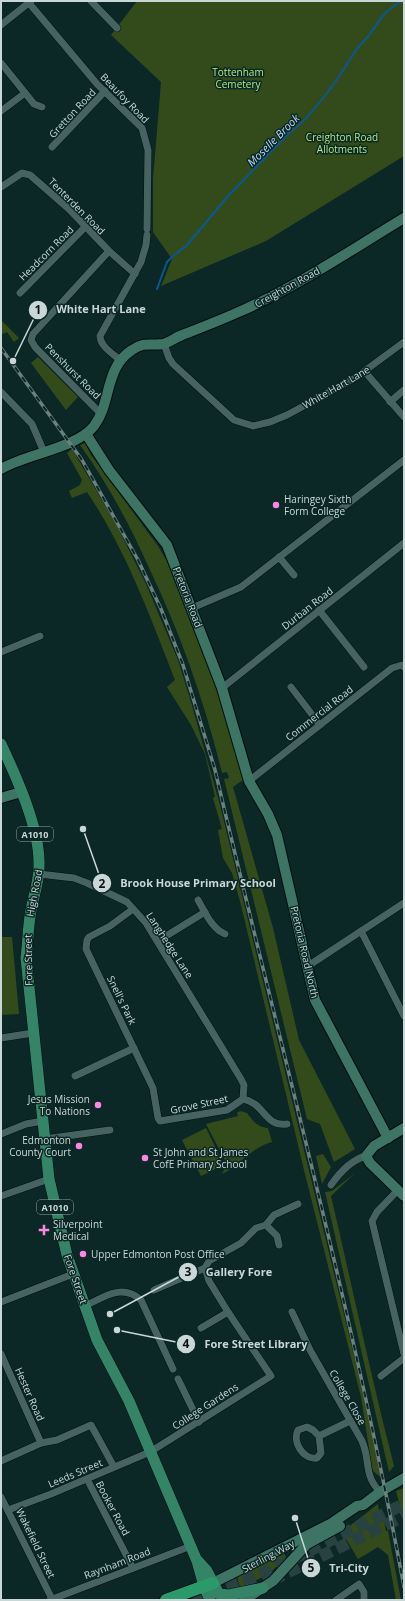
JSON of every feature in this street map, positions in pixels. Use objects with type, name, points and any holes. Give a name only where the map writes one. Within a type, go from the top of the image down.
[{"type":"highway","points":[[166,1600],[208,1585]]},
{"type":"main road","name":"High Road","points":[[1,744],[21,792],[34,829],[39,853],[39,874],[27,929]]},
{"type":"main road","name":"Fore Street","points":[[27,929],[26,958],[42,1121],[49,1178],[59,1225],[73,1274],[98,1340],[129,1401],[208,1585]]},
{"type":"main road","points":[[208,1585],[216,1598],[247,1590],[263,1588]]},
{"type":"street","points":[[91,1],[117,28]]},
{"type":"street","points":[[1,25],[30,2]]},
{"type":"street","name":"Beaufoy Road","points":[[30,2],[105,91],[139,124],[148,143],[147,232],[144,255],[100,336],[100,341],[103,345],[120,360]]},
{"type":"street","points":[[1,63],[34,104],[42,107]]},
{"type":"street","name":"Gretton Road","points":[[52,148],[105,91]]},
{"type":"street","points":[[1,111],[25,93]]},
{"type":"street","name":"Tenterden Road","points":[[1,187],[22,173],[30,175],[69,209],[109,251],[135,274]]},
{"type":"street","name":"Creighton Road","points":[[164,344],[261,302],[404,218]]},
{"type":"street","name":"Headcorn Road","points":[[20,293],[85,227]]},
{"type":"street","name":"Penshurst Road","points":[[101,414],[35,347],[31,340],[33,334],[109,251]]},
{"type":"street","name":"White Hart Lane","points":[[164,344],[173,364],[226,413],[240,423],[253,426],[270,422],[287,415],[365,372],[404,342]]},
{"type":"street","points":[[1,469],[86,434],[94,426],[101,414],[112,375],[120,360],[136,347],[149,343],[164,344]]},
{"type":"street","points":[[365,372],[404,418]]},
{"type":"street","points":[[390,402],[404,390]]},
{"type":"street","points":[[1,392],[32,424],[44,452]]},
{"type":"street","name":"Pretoria Road","points":[[86,434],[108,470],[167,545],[222,688],[249,781]]},
{"type":"street","points":[[192,608],[241,587],[404,460]]},
{"type":"street","name":"Durban Road","points":[[222,688],[404,543]]},
{"type":"street","points":[[279,557],[294,575]]},
{"type":"street","points":[[319,610],[364,667]]},
{"type":"street","points":[[1,652],[40,636]]},
{"type":"street","name":"Commercial Road","points":[[249,781],[392,668],[402,665],[404,667]]},
{"type":"street","points":[[291,687],[320,725]]},
{"type":"street","name":"Pretoria Road North","points":[[249,781],[268,814],[277,835],[315,1000],[388,1138]]},
{"type":"street","points":[[1,798],[21,792]]},
{"type":"street","name":"Langhedge Lane","points":[[39,874],[74,878],[126,902],[133,909],[146,923],[158,941],[242,1080]]},
{"type":"street","points":[[198,900],[219,932],[225,934]]},
{"type":"street","points":[[308,966],[404,904]]},
{"type":"street","name":"Snell's Park","points":[[133,909],[110,926],[89,937],[86,944],[86,949],[153,1088],[160,1121]]},
{"type":"street","points":[[158,941],[205,912]]},
{"type":"street","points":[[361,932],[404,1016]]},
{"type":"street","points":[[1,1038],[33,1034]]},
{"type":"street","points":[[75,1076],[134,1048]]},
{"type":"street","name":"Grove Street","points":[[160,1121],[228,1110],[242,1099],[244,1085],[242,1080]]},
{"type":"street","points":[[242,1099],[254,1102],[273,1122],[278,1125],[287,1124]]},
{"type":"street","points":[[1,1134],[26,1124],[42,1121]]},
{"type":"street","points":[[331,1185],[346,1167],[354,1161],[366,1156],[369,1150],[404,1128]]},
{"type":"street","points":[[45,1139],[110,1130]]},
{"type":"street","points":[[366,1156],[370,1163],[401,1193],[377,1212],[372,1222],[404,1354]]},
{"type":"street","points":[[1,1196],[49,1178]]},
{"type":"street","points":[[154,1290],[205,1268],[209,1261],[240,1243],[256,1228],[266,1225],[274,1215],[298,1204]]},
{"type":"street","points":[[266,1225],[278,1236],[279,1245]]},
{"type":"street","points":[[201,1328],[228,1312],[206,1275],[205,1268]]},
{"type":"street","points":[[1,1302],[73,1274]]},
{"type":"street","points":[[85,1306],[118,1291],[134,1294],[141,1300],[174,1369]]},
{"type":"street","name":"College Gardens","points":[[150,1452],[271,1376],[228,1312]]},
{"type":"street","name":"College Close","points":[[292,1312],[310,1350],[364,1446],[371,1481],[380,1492]]},
{"type":"street","name":"Hester Road","points":[[1,1354],[40,1443]]},
{"type":"street","points":[[381,1376],[404,1358]]},
{"type":"street","points":[[178,1379],[199,1422]]},
{"type":"street","points":[[319,1436],[350,1421]]},
{"type":"street","points":[[1,1461],[40,1443],[57,1440],[90,1425],[114,1467]]},
{"type":"street","points":[[307,1427],[319,1436],[321,1443],[319,1455],[311,1458],[303,1453],[297,1442],[296,1434],[298,1430],[307,1427]]},
{"type":"street","name":"Leeds Street","points":[[8,1510],[87,1480],[150,1452]]},
{"type":"street","name":"Sterling Way","points":[[208,1585],[332,1523],[404,1478]]},
{"type":"street","name":"Booker Road","points":[[87,1480],[133,1568]]},
{"type":"street","name":"Wakefield Street","points":[[1,1496],[55,1599]]},
{"type":"street","name":"Sterling Way","points":[[244,1600],[279,1576],[307,1544],[345,1523],[361,1511],[363,1505]]},
{"type":"street","name":"Raynham Road","points":[[55,1599],[191,1546]]},
{"type":"street","points":[[336,1600],[359,1584],[364,1592],[364,1600]]},
{"type":"green space","name":"Tottenham Cemetery","points":[[137,1],[404,1],[404,156],[266,241],[161,286],[172,259],[153,232],[153,179],[161,82],[111,35]]},
{"type":"green space","points":[[1,320],[19,338],[14,342],[7,332],[3,334],[1,332]]},
{"type":"green space","points":[[38,357],[78,397],[66,410],[31,363]]},
{"type":"green space","points":[[85,443],[91,455],[158,546],[168,563],[212,674],[243,780],[233,787],[273,928],[299,1040],[355,1149],[334,1162],[320,1124],[307,1119],[224,779],[229,778],[227,772],[222,773],[200,695],[172,619],[135,538],[100,475],[80,445]]},
{"type":"green space","points":[[72,449],[116,524],[146,584],[178,660],[191,702],[220,805],[358,1372],[381,1477],[374,1472],[372,1468],[361,1397],[304,1170],[241,905],[232,873],[223,858],[218,830],[222,829],[213,798],[215,797],[205,754],[191,725],[167,687],[175,680],[136,584],[114,537],[87,492],[72,498],[69,491],[80,485],[82,480],[67,453]]},
{"type":"green space","points":[[1,937],[12,937],[19,1014],[1,1015]]},
{"type":"green space","points":[[240,1111],[247,1113],[258,1125],[268,1128],[272,1142],[258,1148],[222,1174],[227,1164],[206,1124],[238,1116],[237,1113]]},
{"type":"green space","points":[[206,1128],[224,1165],[201,1176],[182,1140]]},
{"type":"green space","points":[[323,1154],[331,1167],[322,1184],[316,1156]]},
{"type":"green space","points":[[355,1173],[331,1196],[369,1365],[394,1466],[389,1472],[325,1192],[332,1191]]},
{"type":"green space","points":[[404,1488],[404,1517],[403,1517],[396,1491]]},
{"type":"green space","points":[[378,1504],[379,1512],[382,1511],[386,1531],[388,1531],[401,1600],[396,1600],[388,1555],[378,1547],[358,1559],[342,1532]]},
{"type":"green space","points":[[284,1553],[286,1557],[269,1574],[240,1588],[237,1577]]},
{"type":"waterway","name":"Moselle Brook","points":[[157,289],[167,262],[187,245],[228,196],[288,134],[306,118],[333,85],[356,50],[368,37],[383,16],[401,1]]},
{"type":"tunnel","points":[[193,1600],[260,1575],[404,1504]]},
{"type":"tunnel","points":[[272,1580],[404,1516]]},
{"type":"railway","points":[[1,348],[82,460],[138,560],[161,609],[183,665],[215,770],[339,1279],[384,1484],[404,1587]]},
{"type":"place","name":"White Hart Lane","points":[[13,361]]},
{"type":"place","name":"Haringey Sixth Form College","points":[[276,505]]},
{"type":"place","name":"Brook House Primary School","points":[[83,829]]},
{"type":"place","name":"Jesus Mission To Nations","points":[[98,1105]]},
{"type":"place","name":"Edmonton County Court","points":[[79,1146]]},
{"type":"place","name":"St John and St James CofE Primary School","points":[[145,1158]]},
{"type":"place","name":"Silverpoint Medical","points":[[44,1230]]},
{"type":"place","name":"Upper Edmonton Post Office","points":[[83,1254]]},
{"type":"place","name":"Gallery Fore","points":[[110,1314]]},
{"type":"place","name":"Fore Street Library","points":[[117,1330]]},
{"type":"place","name":"Tri-City","points":[[295,1518]]},
{"type":"park label","name":"Creighton Road Allotments","points":[[342,142]]}]
